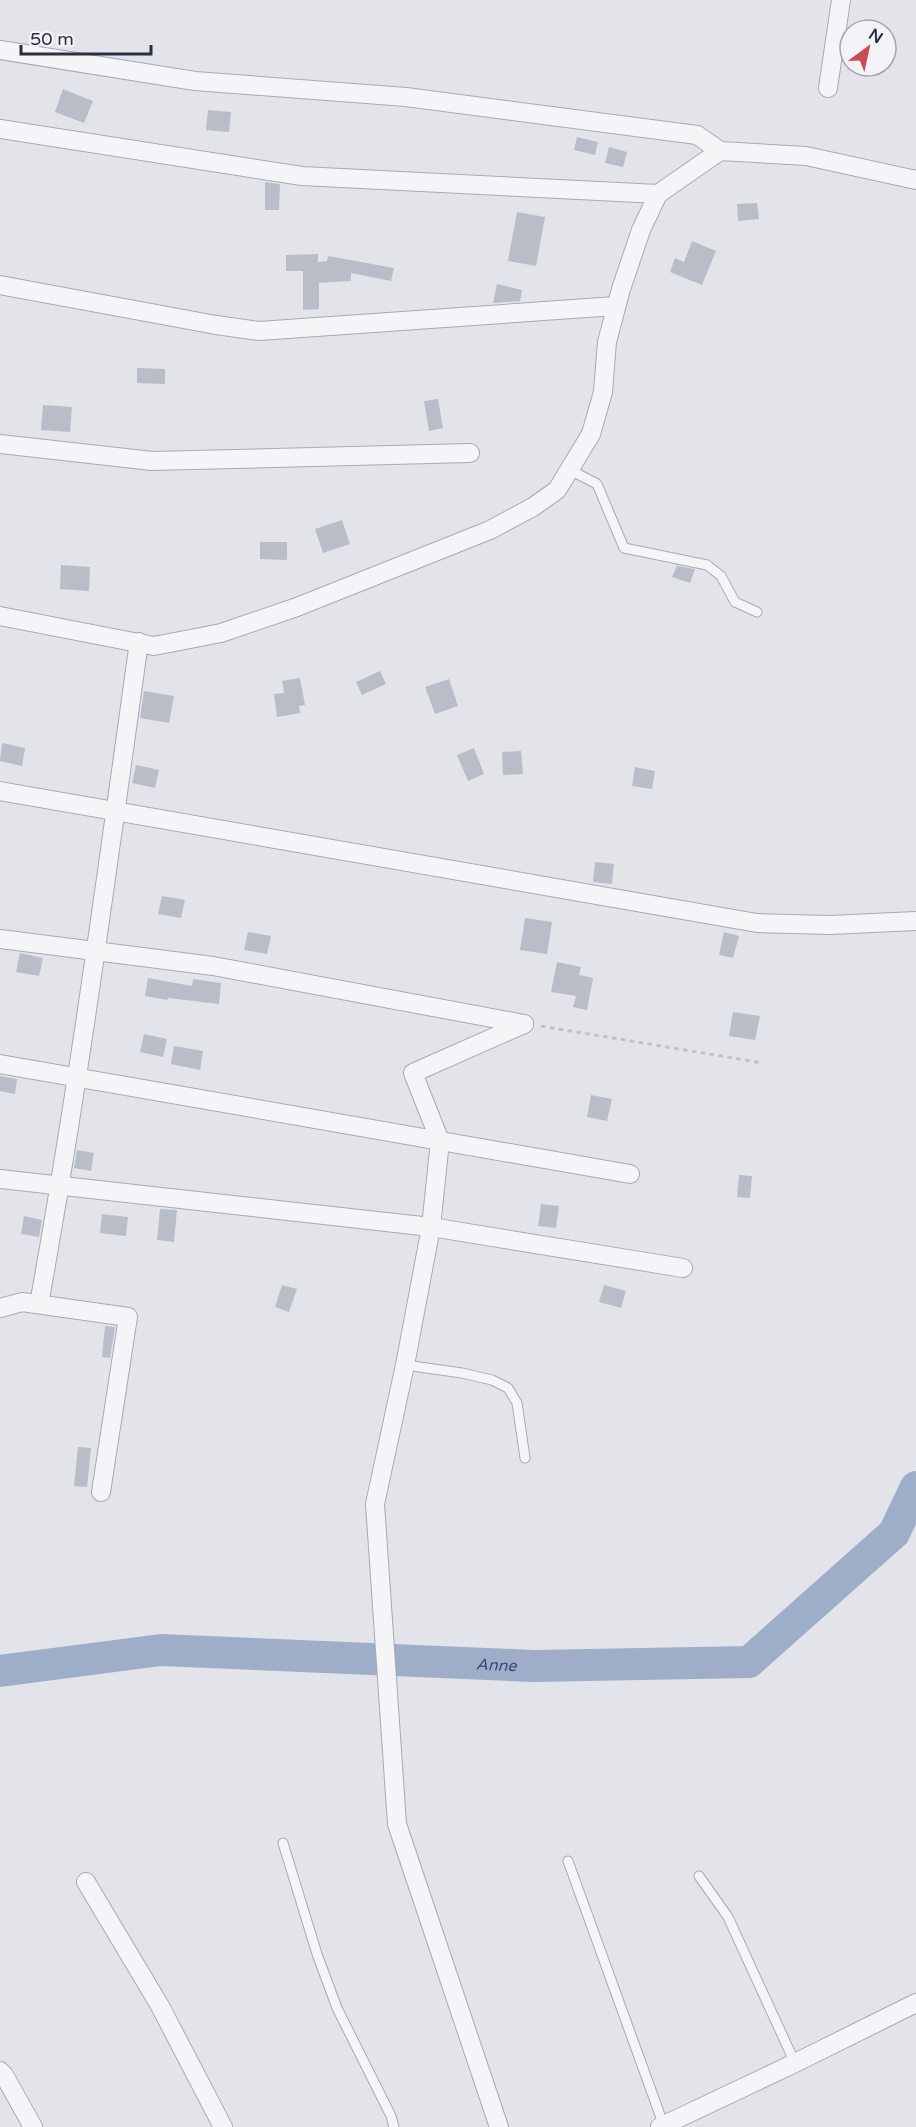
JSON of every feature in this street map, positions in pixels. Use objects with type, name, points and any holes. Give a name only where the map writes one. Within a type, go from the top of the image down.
[{"type":"street","points":[[828,88],[841,0]]},
{"type":"street","points":[[0,50],[195,81],[406,97],[697,135],[720,151],[806,156],[916,180]]},
{"type":"street","points":[[0,129],[302,176],[658,194]]},
{"type":"street","points":[[0,616],[154,646],[221,633],[297,607],[430,555],[490,530],[533,507],[557,490],[591,434],[603,393],[607,342],[616,306],[640,230],[658,194],[720,151]]},
{"type":"street","points":[[0,285],[205,323],[259,330],[616,306]]},
{"type":"street","points":[[0,444],[152,461],[470,453]]},
{"type":"street","points":[[39,1304],[61,1184],[96,951],[138,642]]},
{"type":"street","points":[[0,791],[757,923],[830,925],[916,921]]},
{"type":"street","points":[[0,939],[213,966],[524,1024]]},
{"type":"street","points":[[499,2127],[397,1824],[375,1504],[405,1365],[431,1227],[440,1141],[413,1073],[524,1024]]},
{"type":"street","points":[[0,1064],[630,1174]]},
{"type":"street","points":[[0,1179],[431,1227],[683,1268]]},
{"type":"street","points":[[0,1308],[22,1302],[128,1317],[102,1492]]},
{"type":"street","points":[[86,1882],[160,2006],[224,2127]]},
{"type":"street","points":[[662,2126],[916,2003]]},
{"type":"street","points":[[0,2071],[33,2127]]},
{"type":"lane","points":[[570,470],[597,484],[624,548],[707,565],[721,576],[735,602],[757,612]]},
{"type":"lane","points":[[405,1365],[462,1373],[492,1380],[508,1388],[517,1403],[525,1458]]},
{"type":"lane","points":[[283,1843],[317,1954],[338,2008],[391,2116],[394,2127]]},
{"type":"lane","points":[[568,1861],[662,2126]]},
{"type":"lane","points":[[699,1876],[728,1917],[795,2063]]},
{"type":"path","points":[[524,1024],[763,1063]]},
{"type":"building","points":[[63,89],[93,101],[84,123],[55,112]]},
{"type":"building","points":[[208,110],[231,112],[229,132],[206,130]]},
{"type":"building","points":[[577,137],[598,142],[595,155],[574,150]]},
{"type":"building","points":[[609,147],[627,152],[623,167],[605,163]]},
{"type":"building","points":[[265,182],[280,184],[279,210],[265,210]]},
{"type":"building","points":[[757,203],[759,219],[738,221],[737,204]]},
{"type":"building","points":[[517,212],[545,217],[536,266],[508,261]]},
{"type":"building","points":[[692,241],[716,251],[702,285],[670,272],[675,258],[684,262]]},
{"type":"building","points":[[318,254],[318,262],[327,261],[328,256],[394,268],[391,281],[351,273],[351,281],[319,283],[319,309],[303,310],[303,271],[286,271],[286,255]]},
{"type":"building","points":[[497,284],[522,290],[520,301],[493,303]]},
{"type":"building","points":[[137,368],[165,369],[165,384],[137,383]]},
{"type":"building","points":[[438,399],[443,428],[429,431],[424,401]]},
{"type":"building","points":[[43,405],[72,407],[70,432],[41,430]]},
{"type":"building","points":[[342,520],[350,544],[323,553],[315,529]]},
{"type":"building","points":[[260,542],[287,542],[287,560],[260,559]]},
{"type":"building","points":[[61,565],[90,567],[89,591],[60,589]]},
{"type":"building","points":[[677,566],[695,569],[690,583],[672,577]]},
{"type":"building","points":[[380,671],[386,684],[362,695],[356,682]]},
{"type":"building","points":[[300,678],[305,705],[299,706],[300,713],[277,717],[274,694],[284,693],[282,681]]},
{"type":"building","points":[[449,679],[458,706],[435,714],[425,687]]},
{"type":"building","points":[[144,691],[174,696],[169,723],[140,718]]},
{"type":"building","points":[[2,743],[25,748],[22,766],[0,761]]},
{"type":"building","points":[[474,748],[484,774],[468,781],[457,755]]},
{"type":"building","points":[[521,751],[523,774],[503,775],[502,752]]},
{"type":"building","points":[[136,765],[159,770],[155,788],[132,783]]},
{"type":"building","points":[[635,767],[655,771],[652,789],[632,786]]},
{"type":"building","points":[[595,862],[614,864],[612,884],[593,882]]},
{"type":"building","points":[[162,896],[185,900],[181,918],[158,914]]},
{"type":"building","points":[[525,918],[552,922],[547,954],[520,950]]},
{"type":"building","points":[[248,932],[271,936],[267,954],[244,950]]},
{"type":"building","points":[[724,932],[739,936],[733,958],[719,955]]},
{"type":"building","points":[[20,953],[43,958],[39,976],[16,972]]},
{"type":"building","points":[[557,962],[581,967],[579,975],[593,978],[587,1010],[573,1007],[576,996],[551,992]]},
{"type":"building","points":[[148,978],[192,986],[193,979],[221,983],[219,1004],[145,996]]},
{"type":"building","points":[[733,1012],[760,1016],[755,1040],[729,1036]]},
{"type":"building","points":[[144,1034],[167,1039],[163,1057],[140,1052]]},
{"type":"building","points":[[174,1046],[203,1051],[200,1070],[171,1064]]},
{"type":"building","points":[[0,1076],[17,1079],[15,1094],[0,1091]]},
{"type":"building","points":[[591,1095],[612,1099],[607,1121],[587,1117]]},
{"type":"building","points":[[77,1150],[94,1153],[91,1171],[74,1168]]},
{"type":"building","points":[[739,1175],[752,1176],[750,1198],[737,1197]]},
{"type":"building","points":[[541,1204],[559,1206],[556,1228],[538,1226]]},
{"type":"building","points":[[160,1209],[177,1210],[174,1242],[157,1240]]},
{"type":"building","points":[[102,1214],[128,1217],[126,1236],[100,1233]]},
{"type":"building","points":[[24,1216],[42,1220],[39,1237],[21,1234]]},
{"type":"building","points":[[282,1285],[297,1289],[289,1312],[275,1307]]},
{"type":"building","points":[[604,1285],[626,1291],[621,1308],[599,1302]]},
{"type":"building","points":[[105,1326],[115,1327],[110,1358],[102,1357]]},
{"type":"building","points":[[78,1447],[91,1448],[87,1487],[74,1486]]},
{"type":"waterway","name":"Anne","points":[[0,1671],[161,1650],[534,1666],[749,1662],[894,1533],[916,1487]]}]
